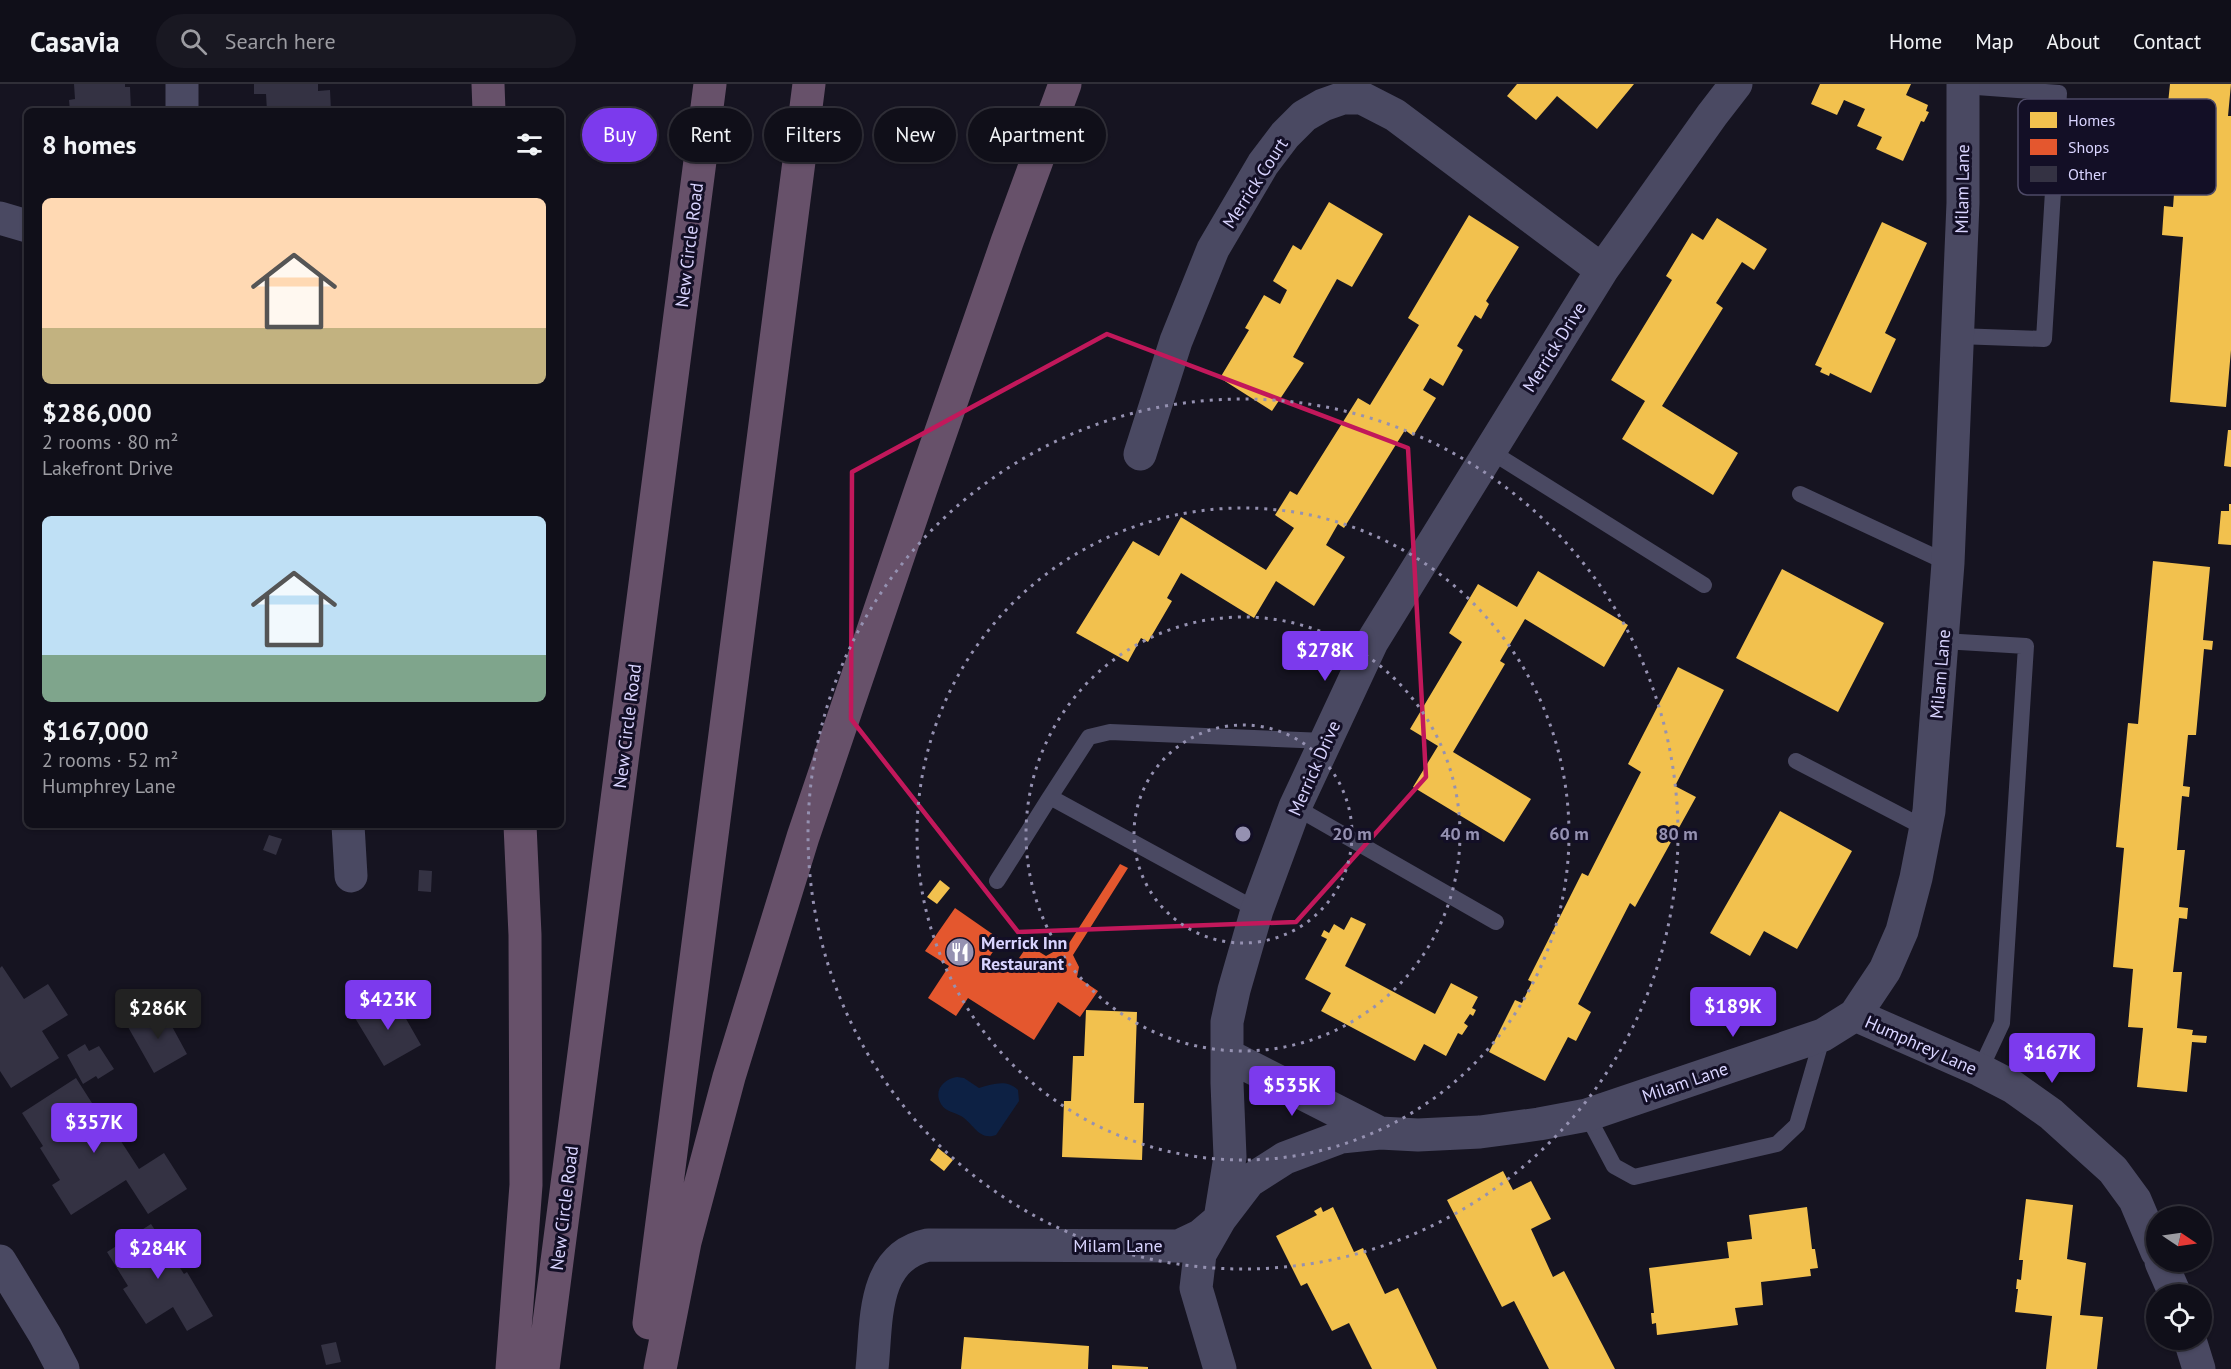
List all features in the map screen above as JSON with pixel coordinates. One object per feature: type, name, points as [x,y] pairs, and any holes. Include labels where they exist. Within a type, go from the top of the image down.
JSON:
[{"type":"highway","points":[[488,84],[489,108]]},
{"type":"highway","name":"New Circle Road","points":[[543,1369],[710,84]]},
{"type":"highway","points":[[643,1369],[809,84]]},
{"type":"highway","points":[[660,1369],[685,1242],[729,1077],[803,837],[944,421],[1065,84]]},
{"type":"highway","points":[[512,1369],[526,1185],[525,935],[520,828]]},
{"type":"street","points":[[182,84],[182,108]]},
{"type":"street","name":"Merrick Drive","points":[[1220,1369],[1196,1288],[1200,1254],[1220,1219],[1230,1157],[1227,1055],[1229,1011],[1257,910],[1295,807],[1372,642],[1602,270],[1736,84]]},
{"type":"street","name":"Milam Lane","points":[[872,1369],[881,1287],[890,1270],[913,1248],[928,1245],[1179,1245],[1200,1236],[1220,1219],[1249,1180],[1285,1158],[1341,1137],[1380,1133],[1418,1135],[1480,1132],[1587,1115],[1823,1035],[1855,1015],[1885,970],[1902,931],[1916,878],[1929,811],[1948,563],[1963,203],[1963,85]]},
{"type":"street","name":"Merrick Court","points":[[1140,454],[1176,341],[1213,249],[1263,164],[1285,135],[1304,116],[1343,91],[1395,115],[1602,270]]},
{"type":"street","points":[[0,218],[24,225]]},
{"type":"street","points":[[348,828],[351,876]]},
{"type":"street","name":"Humphrey Lane","points":[[1855,1015],[1980,1070],[2013,1087],[2051,1114],[2113,1170],[2135,1200],[2146,1226]]},
{"type":"street","points":[[1227,1055],[1380,1133]]},
{"type":"street","points":[[0,1260],[63,1369]]},
{"type":"street","points":[[2193,1350],[2199,1369]]},
{"type":"lane","points":[[1963,85],[2059,93],[2059,99]]},
{"type":"lane","points":[[1957,336],[2044,339],[2053,195]]},
{"type":"lane","points":[[1490,451],[1704,585]]},
{"type":"lane","points":[[1800,494],[1948,563]]},
{"type":"lane","points":[[1943,641],[2026,646],[2002,1023],[1980,1070]]},
{"type":"lane","points":[[997,881],[1089,737],[1110,732],[1325,741]]},
{"type":"lane","points":[[1796,761],[1925,828]]},
{"type":"lane","points":[[1050,797],[1257,910]]},
{"type":"lane","points":[[1295,807],[1496,922]]},
{"type":"lane","points":[[1587,1115],[1614,1166],[1634,1177],[1777,1144],[1797,1125],[1823,1035]]},
{"type":"highlighted area","points":[[1107,334],[1408,448],[1426,777],[1296,922],[1018,932],[851,719],[852,472]]},
{"type":"water","points":[[957,1077],[964,1078],[979,1088],[1005,1083],[1018,1090],[1019,1101],[996,1135],[981,1134],[966,1119],[943,1107],[939,1099],[939,1090],[948,1080]]},
{"type":"building: Homes","points":[[1517,84],[1634,84],[1597,129],[1557,96],[1536,120],[1507,96]]},
{"type":"building: Homes","points":[[1820,84],[1911,84],[1906,95],[1928,105],[1926,111],[1929,112],[1924,122],[1921,121],[1903,161],[1876,149],[1882,137],[1857,126],[1865,109],[1844,100],[1837,115],[1811,104]]},
{"type":"building: Homes","points":[[2170,84],[2231,84],[2228,116],[2231,116],[2231,350],[2226,407],[2170,402],[2183,237],[2162,235],[2164,206],[2173,207],[2174,195],[2216,195],[2216,99],[2168,99]]},
{"type":"building: Homes","points":[[1329,202],[1383,234],[1352,287],[1337,279],[1293,357],[1304,363],[1272,411],[1220,378],[1249,330],[1245,328],[1264,295],[1280,304],[1287,290],[1273,281],[1293,245],[1301,250]]},
{"type":"building: Homes","points":[[1469,215],[1519,247],[1486,301],[1489,304],[1481,319],[1475,315],[1457,346],[1463,350],[1443,386],[1430,378],[1423,390],[1436,398],[1413,436],[1405,430],[1344,528],[1338,524],[1326,545],[1345,557],[1314,606],[1276,581],[1254,618],[1181,573],[1167,598],[1172,601],[1148,642],[1141,638],[1128,662],[1076,633],[1133,541],[1159,556],[1181,517],[1266,570],[1294,528],[1275,515],[1290,491],[1297,495],[1358,398],[1370,405],[1419,325],[1408,318]]},
{"type":"building: Homes","points":[[1717,218],[1767,249],[1754,270],[1742,262],[1716,303],[1723,308],[1662,406],[1738,453],[1713,495],[1622,439],[1645,401],[1611,380],[1672,280],[1666,276],[1692,233],[1703,240]]},
{"type":"building: Homes","points":[[1882,222],[1927,243],[1885,333],[1896,339],[1871,393],[1830,373],[1829,376],[1820,372],[1822,368],[1815,365]]},
{"type":"building: Homes","points":[[2228,430],[2231,430],[2231,467],[2224,466]]},
{"type":"building: Homes","points":[[2229,504],[2231,504],[2231,545],[2218,544],[2221,511],[2229,511]]},
{"type":"building: Homes","points":[[2153,561],[2210,567],[2203,640],[2213,641],[2212,650],[2204,649],[2196,735],[2188,735],[2183,786],[2190,787],[2189,797],[2182,796],[2177,850],[2185,850],[2179,907],[2188,908],[2187,919],[2179,918],[2173,972],[2182,972],[2177,1028],[2193,1030],[2192,1035],[2207,1036],[2206,1043],[2192,1042],[2187,1092],[2137,1087],[2143,1028],[2128,1027],[2133,969],[2113,967],[2124,848],[2116,847],[2128,723],[2138,724]]},
{"type":"building: Homes","points":[[1782,569],[1884,623],[1838,712],[1736,658]]},
{"type":"building: Homes","points":[[1538,571],[1628,625],[1604,667],[1525,619],[1500,661],[1505,664],[1453,752],[1531,799],[1504,842],[1413,787],[1438,746],[1410,729],[1462,642],[1449,633],[1478,584],[1517,607]]},
{"type":"building: Homes","points":[[1678,667],[1724,690],[1675,786],[1696,797],[1635,907],[1630,903],[1578,1004],[1591,1012],[1576,1041],[1568,1037],[1545,1081],[1489,1052],[1515,1000],[1522,1003],[1532,982],[1528,980],[1582,873],[1588,876],[1641,772],[1628,764]]},
{"type":"building: Homes","points":[[1780,811],[1852,851],[1797,949],[1764,931],[1750,956],[1710,933]]},
{"type":"building: Homes","points":[[940,880],[950,888],[937,904],[927,897]]},
{"type":"building: Homes","points":[[1351,917],[1366,924],[1345,966],[1435,1014],[1451,983],[1478,997],[1472,1008],[1476,1010],[1473,1016],[1470,1014],[1464,1023],[1468,1026],[1462,1035],[1458,1033],[1446,1056],[1424,1044],[1415,1061],[1321,1011],[1331,993],[1305,979],[1327,939],[1321,936],[1324,930],[1329,933],[1334,924],[1344,930]]},
{"type":"building: Homes","points":[[1086,1010],[1137,1012],[1134,1103],[1144,1103],[1142,1160],[1062,1157],[1064,1101],[1071,1101],[1073,1056],[1084,1056]]},
{"type":"building: Homes","points":[[938,1148],[953,1160],[944,1171],[930,1160]]},
{"type":"building: Homes","points":[[1503,1171],[1513,1190],[1531,1181],[1551,1219],[1531,1229],[1553,1277],[1564,1271],[1615,1369],[1549,1369],[1514,1301],[1502,1307],[1447,1200]]},
{"type":"building: Homes","points":[[2026,1199],[2073,1205],[2067,1259],[2086,1263],[2080,1315],[2103,1317],[2097,1369],[2046,1369],[2052,1316],[2015,1312],[2017,1279],[2021,1280],[2023,1260],[2019,1260]]},
{"type":"building: Homes","points":[[1321,1207],[1323,1212],[1333,1207],[1354,1252],[1363,1248],[1385,1294],[1398,1288],[1437,1369],[1372,1369],[1349,1323],[1332,1331],[1307,1283],[1301,1286],[1276,1236],[1317,1215],[1314,1211]]},
{"type":"building: Homes","points":[[1807,1207],[1812,1249],[1815,1249],[1818,1268],[1810,1269],[1811,1276],[1761,1282],[1763,1305],[1735,1308],[1738,1325],[1657,1335],[1656,1323],[1652,1324],[1651,1313],[1654,1313],[1649,1268],[1729,1258],[1727,1242],[1752,1239],[1749,1215]]},
{"type":"building: Homes","points":[[964,1337],[1089,1346],[1088,1369],[961,1369]]},
{"type":"building: Homes","points":[[1112,1365],[1148,1367],[1148,1369],[1112,1369]]},
{"type":"building: Shops","name":"Merrick Inn Restaurant","points":[[1120,864],[1128,868],[1073,955],[1079,967],[1077,977],[1098,991],[1080,1017],[1058,1002],[1034,1040],[968,998],[956,1016],[928,998],[949,966],[925,951],[955,908],[1001,940],[988,959],[1002,969],[1011,957],[1017,961],[1028,945],[1046,956],[1055,951],[1064,951]]},
{"type":"building: Other","points":[[74,84],[125,84],[125,87],[130,87],[131,108],[70,108],[69,100],[75,99]]},
{"type":"building: Other","points":[[254,84],[318,84],[318,91],[330,90],[331,108],[267,108],[266,94],[254,94]]},
{"type":"building: Other","points":[[269,835],[282,839],[276,855],[263,850]]},
{"type":"building: Other","points":[[419,870],[432,871],[431,892],[418,891]]},
{"type":"building: Other","points":[[2,966],[24,999],[48,984],[68,1015],[42,1031],[59,1058],[11,1088],[0,1071],[0,968]]},
{"type":"building: Other","points":[[393,996],[421,1045],[384,1066],[355,1018]]},
{"type":"building: Other","points":[[162,1008],[187,1054],[154,1073],[128,1027]]},
{"type":"building: Other","points":[[85,1044],[89,1051],[99,1046],[114,1069],[98,1079],[96,1076],[83,1084],[67,1055]]},
{"type":"building: Other","points":[[76,1078],[99,1114],[102,1112],[139,1169],[164,1153],[187,1189],[148,1214],[126,1180],[71,1215],[52,1185],[60,1180],[40,1148],[43,1146],[22,1113]]},
{"type":"building: Other","points":[[151,1224],[184,1274],[187,1272],[213,1316],[187,1331],[173,1307],[146,1324],[123,1289],[128,1286],[107,1252]]},
{"type":"building: Other","points":[[336,1342],[341,1362],[326,1365],[321,1345]]},
{"type":"place","name":"Merrick Inn Restaurant","points":[[960,952]]}]
